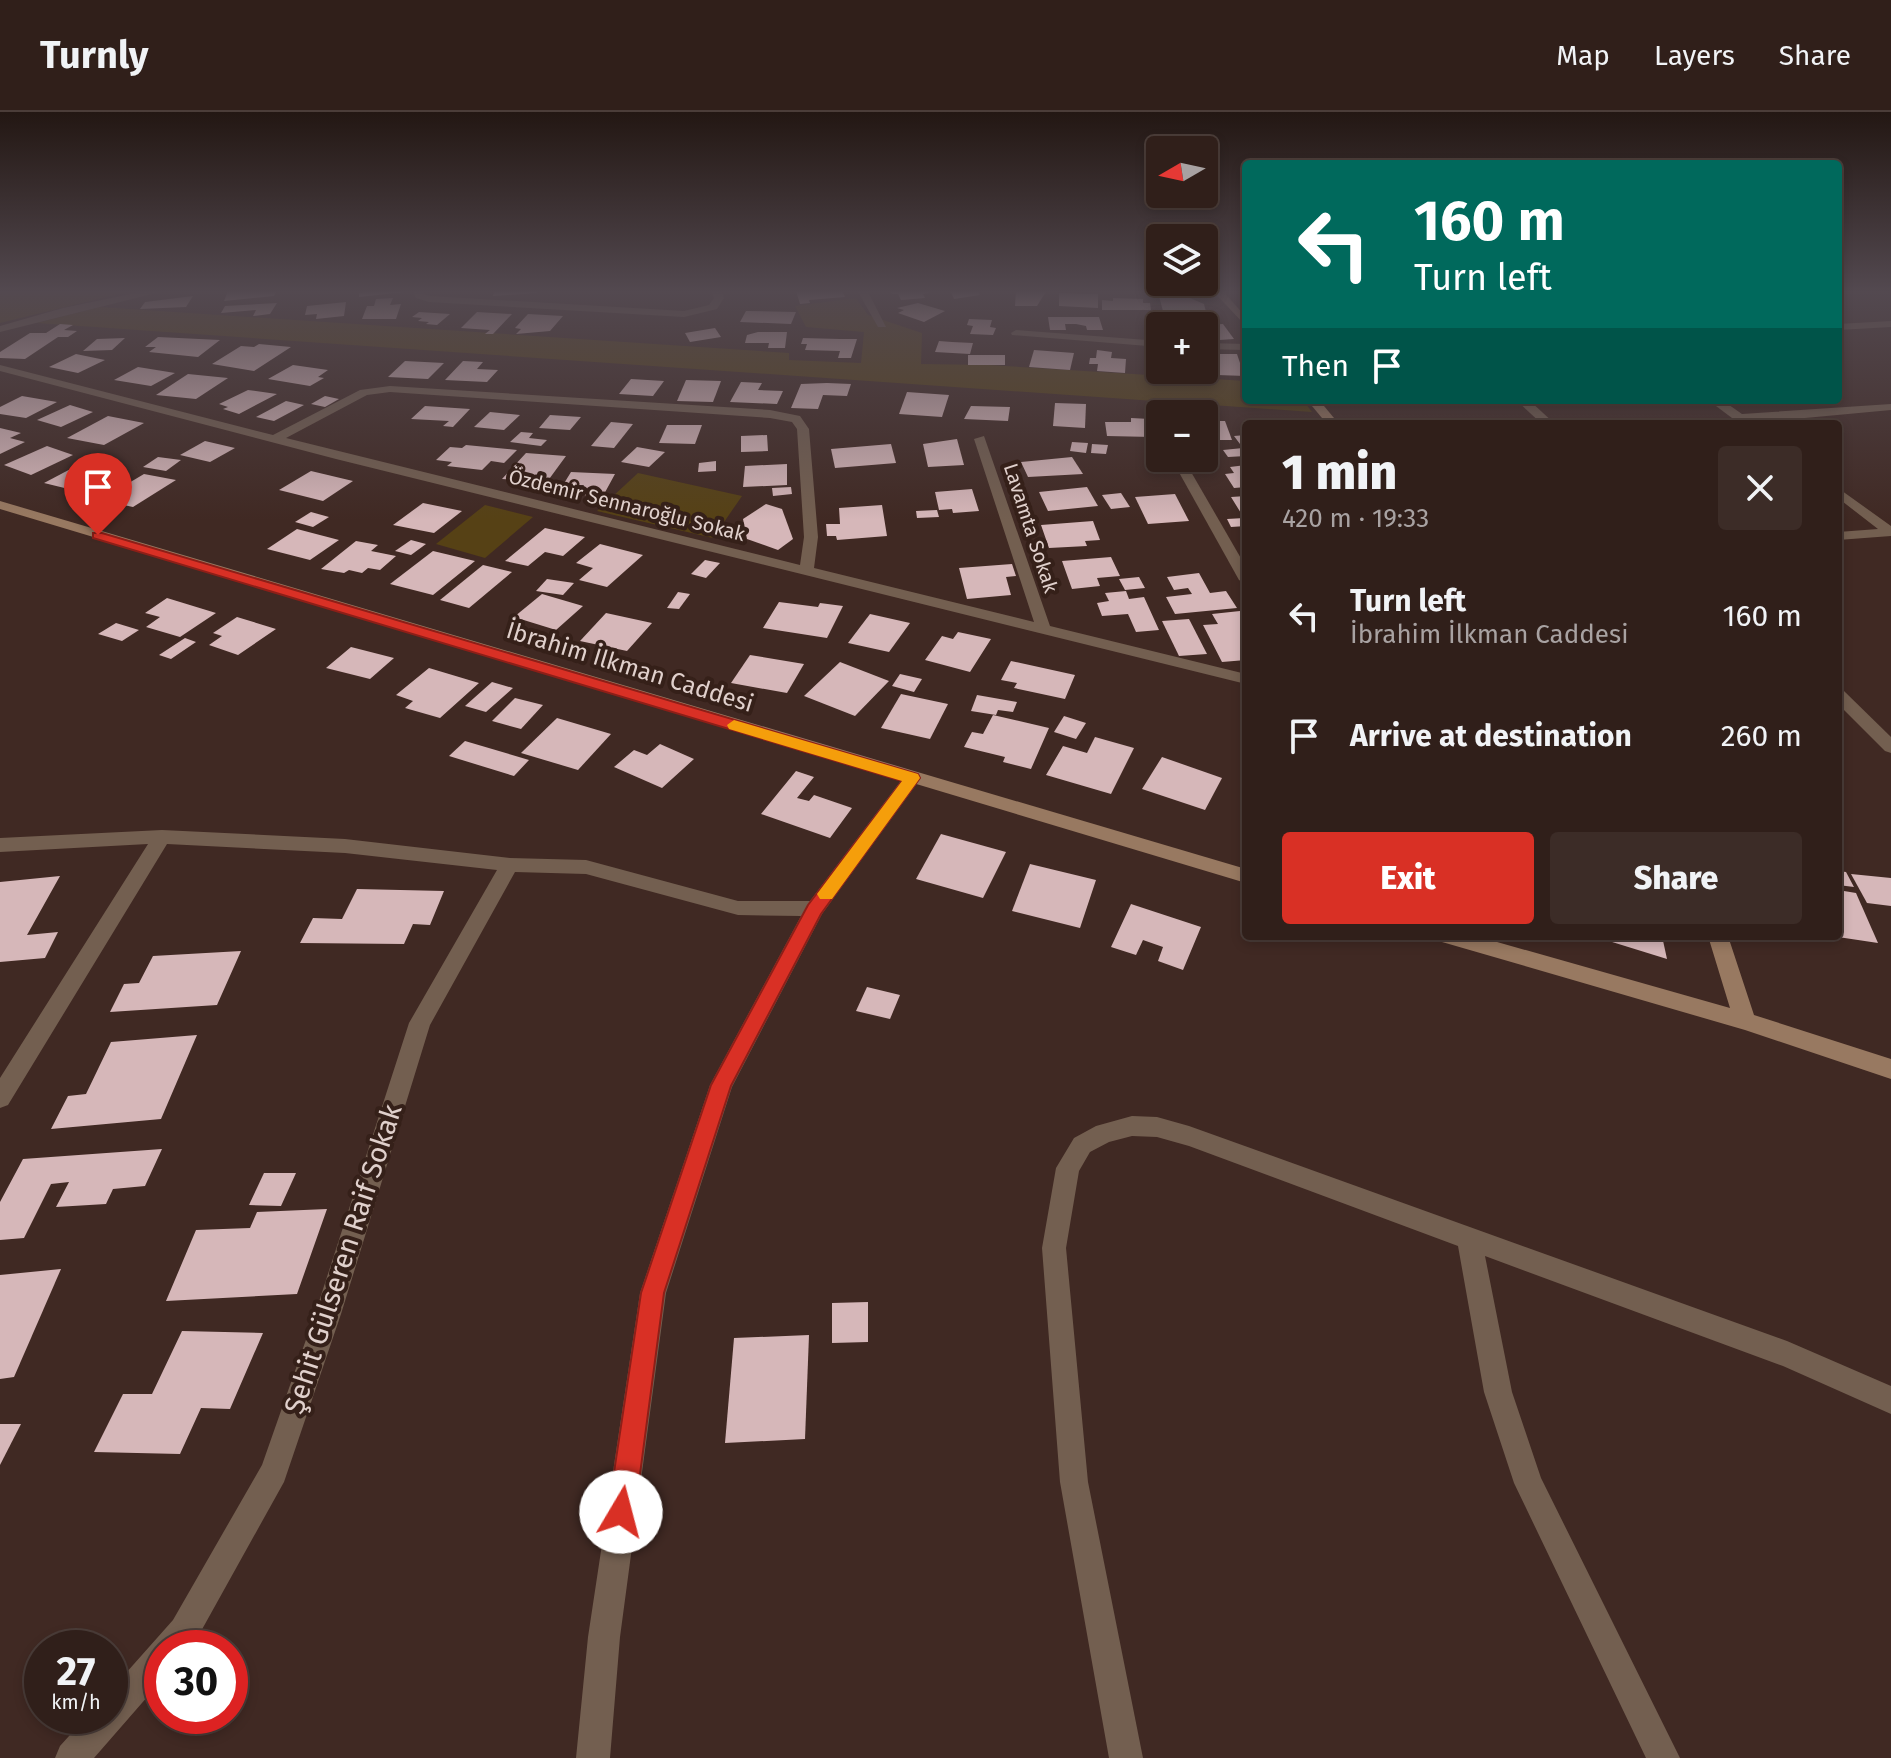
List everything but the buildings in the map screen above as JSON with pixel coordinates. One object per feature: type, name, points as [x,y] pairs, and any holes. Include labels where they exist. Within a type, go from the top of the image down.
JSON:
[{"type":"street","name":"Özdemir Sennaroğlu Sokak","points":[[0,368],[1242,678]]},
{"type":"street","points":[[277,438],[364,392],[390,389],[770,414],[796,419],[803,429],[808,491],[811,537],[807,569]]},
{"type":"street","points":[[1316,404],[1330,420]]},
{"type":"street","points":[[1526,404],[1544,420]]},
{"type":"street","points":[[1720,404],[1742,420]]},
{"type":"street","points":[[1754,420],[1891,407]]},
{"type":"street","name":"Lavamta Sokak","points":[[980,439],[1044,630]]},
{"type":"street","points":[[1185,472],[1242,573]]},
{"type":"street","points":[[1842,495],[1891,532]]},
{"type":"street","name":"İbrahim İlkman Caddesi","points":[[0,505],[1242,875]]},
{"type":"street","points":[[1842,536],[1891,532]]},
{"type":"street","points":[[1842,699],[1891,747]]},
{"type":"street","points":[[593,1758],[604,1637],[653,1293],[721,1085],[815,909],[912,778]]},
{"type":"street","points":[[0,845],[162,837],[345,846],[510,865],[586,867],[738,908],[815,909]]},
{"type":"street","points":[[0,1098],[162,837]]},
{"type":"street","name":"Şehit Gülseren Raif Sokak","points":[[185,1630],[274,1472],[328,1314],[420,1023],[510,865]]},
{"type":"street","points":[[1463,940],[1745,1021],[1891,1069]]},
{"type":"street","points":[[1719,940],[1745,1021]]},
{"type":"street","points":[[1126,1758],[1074,1482],[1054,1248],[1068,1168],[1082,1145],[1104,1133],[1132,1126],[1157,1127],[1787,1354],[1891,1400]]},
{"type":"street","points":[[1469,1239],[1498,1392],[1528,1483],[1663,1758]]},
{"type":"street","points":[[128,1695],[144,1677]]},
{"type":"street","points":[[72,1758],[94,1734]]},
{"type":"shaded area","points":[[665,367],[1018,367],[1146,375],[1146,384],[1218,384],[1218,379],[1242,381],[1242,404],[1306,404],[1312,412],[1218,405],[1218,400],[1146,400]]},
{"type":"shaded area","points":[[638,473],[742,496],[713,538],[597,511]]},
{"type":"shaded area","points":[[485,505],[533,517],[485,558],[436,544]]},
{"type":"slow traffic","points":[[734,725],[912,778],[826,894]]},
{"type":"route","points":[[98,535],[912,778],[815,909],[721,1085],[653,1293],[621,1512]]}]
